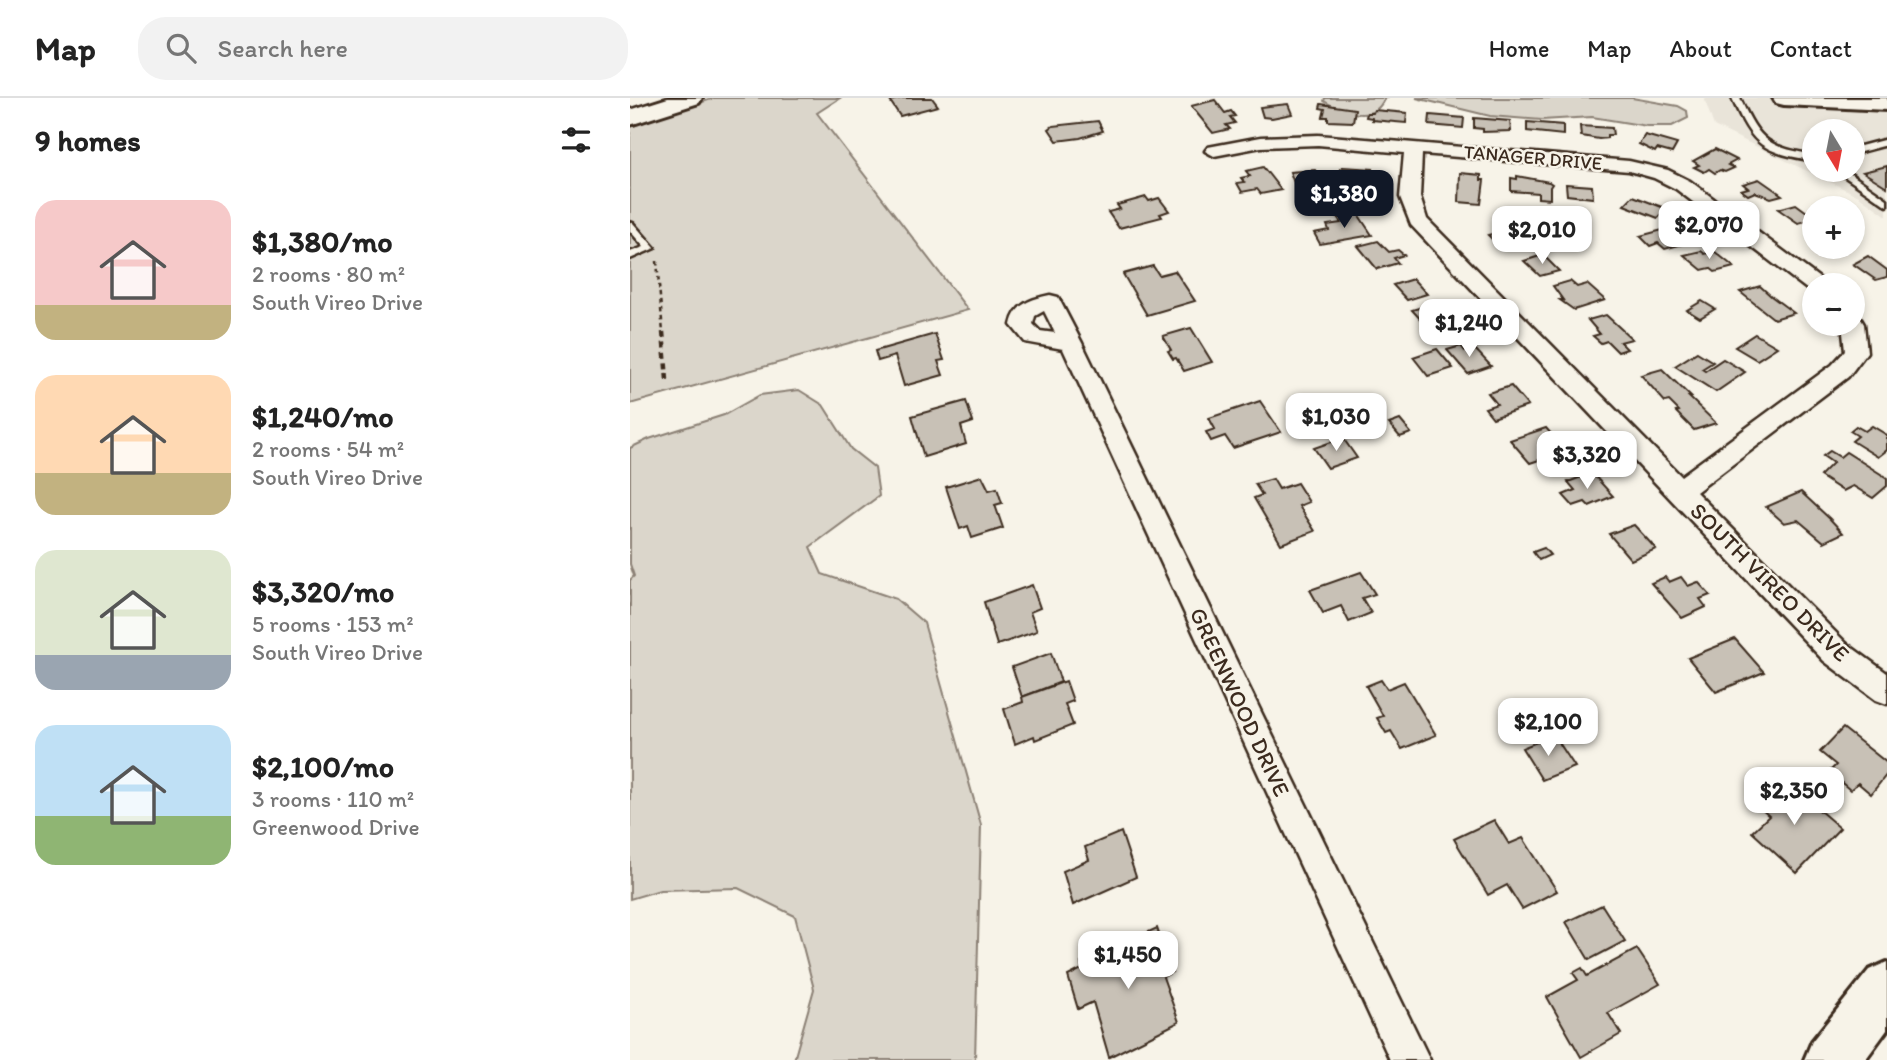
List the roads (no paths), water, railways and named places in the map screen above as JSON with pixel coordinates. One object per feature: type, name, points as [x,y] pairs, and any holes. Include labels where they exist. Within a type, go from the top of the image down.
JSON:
[{"type":"street","points":[[630,118],[691,98]]},
{"type":"street","points":[[1784,98],[1877,103]]},
{"type":"street","points":[[1843,98],[1877,103]]},
{"type":"street","name":"TANAGER DRIVE","points":[[1214,151],[1287,139],[1629,166],[1661,174],[1683,185],[1802,275]]},
{"type":"street","name":"SOUTH VIREO DRIVE","points":[[1413,147],[1409,197],[1418,221],[1835,652],[1887,690]]},
{"type":"street","points":[[1680,490],[1840,370],[1856,352],[1854,336]]},
{"type":"street","name":"GREENWOOD DRIVE","points":[[1070,343],[1410,1060]]},
{"type":"street","points":[[1831,1060],[1887,988]]},
{"type":"lane","points":[[1736,98],[1749,130],[1756,138],[1778,150],[1802,155]]},
{"type":"lane","points":[[1866,148],[1887,142]]},
{"type":"lane","points":[[1856,182],[1887,203]]},
{"type":"lane","points":[[630,225],[650,247],[630,256]]}]
